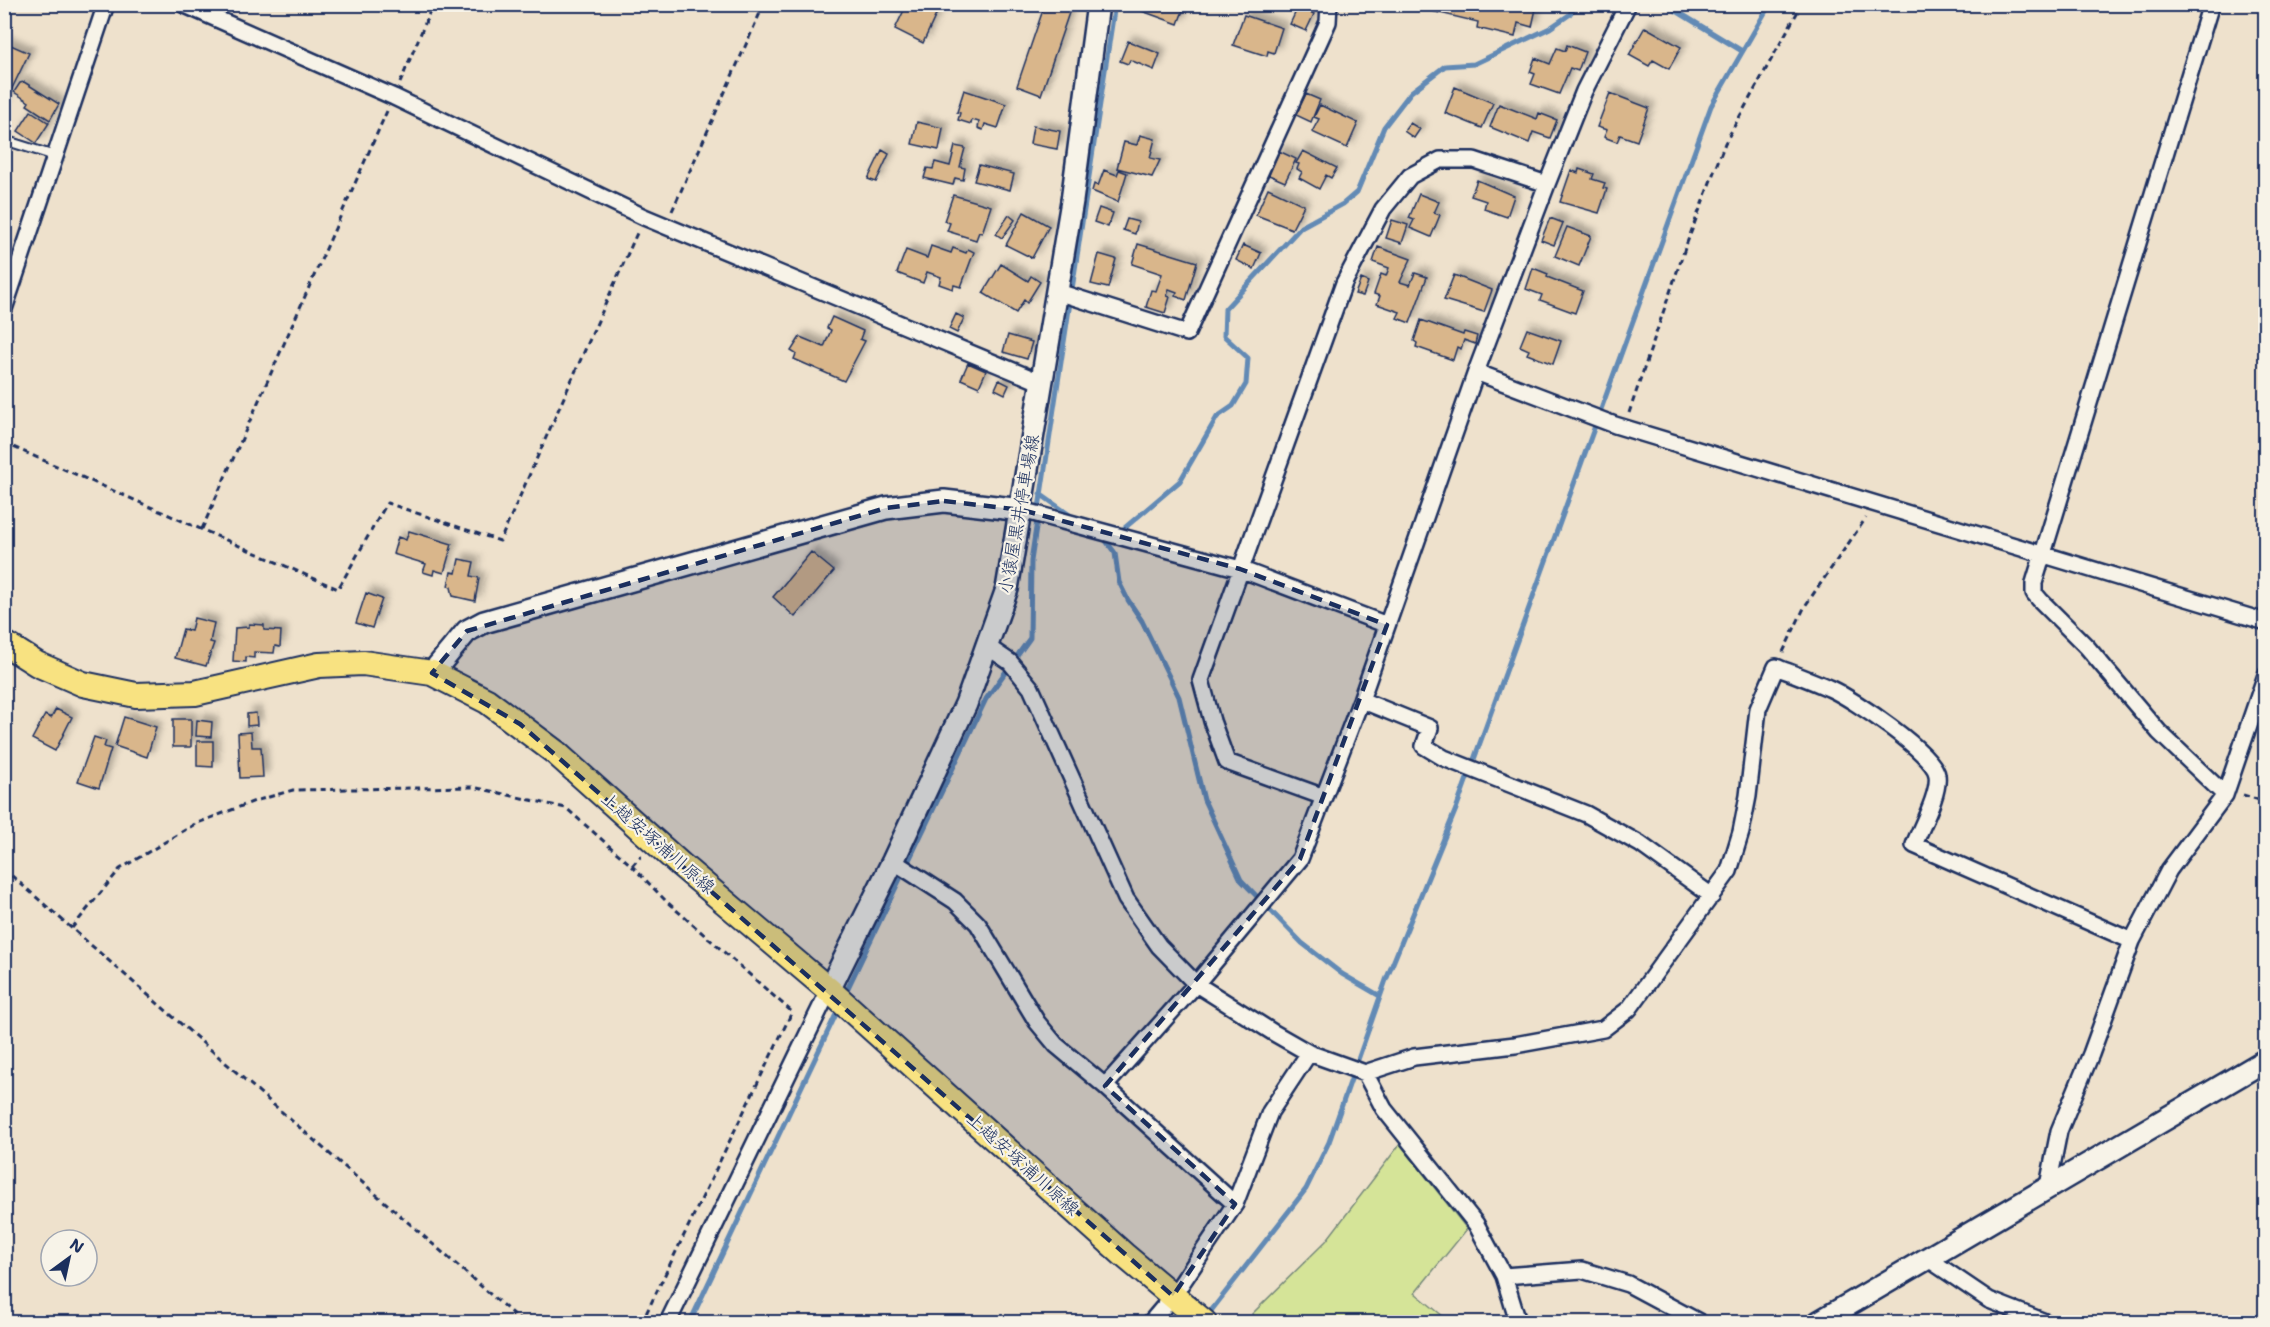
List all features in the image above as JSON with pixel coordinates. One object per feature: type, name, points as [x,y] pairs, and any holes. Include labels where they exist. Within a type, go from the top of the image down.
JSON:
[{"type":"main road","name":"小猿屋黒井停車場線","points":[[829,990],[893,861],[966,704],[1007,589],[1022,510],[1040,382],[1058,292],[1098,4]]},
{"type":"main road","points":[[432,673],[467,631],[484,622],[886,508],[944,501],[1022,510]]},
{"type":"main road","name":"上越安塚浦川原線","points":[[4,643],[37,664],[83,684],[136,696],[195,693],[319,665],[363,663],[432,673],[487,701],[520,724],[829,990],[1124,1255],[1204,1323]]},
{"type":"main road","points":[[1820,1323],[2048,1186],[2265,1060]]},
{"type":"street","points":[[4,309],[106,4]]},
{"type":"street","points":[[183,4],[394,97],[644,217],[1040,382]]},
{"type":"street","points":[[1058,292],[1187,333],[1328,22],[1329,4]]},
{"type":"street","points":[[1105,1086],[1196,984],[1300,859],[1361,700],[1476,372],[1547,184],[1584,91],[1628,4]]},
{"type":"street","points":[[2211,4],[2042,555],[2034,583],[2034,593],[2087,647],[2159,732],[2226,792]]},
{"type":"street","points":[[1324,797],[1227,762],[1212,721],[1201,680],[1344,282],[1383,209],[1410,176],[1440,160],[1474,160],[1547,184]]},
{"type":"street","points":[[1476,372],[1569,409],[1620,426],[2265,622]]},
{"type":"street","points":[[1022,510],[1240,569],[1387,625]]},
{"type":"street","points":[[988,647],[1010,662],[1031,688],[1126,899],[1159,946],[1196,984],[1309,1053],[1365,1072],[1414,1057],[1515,1045],[1603,1029],[1629,1009],[1729,871],[1741,832],[1758,709],[1776,667],[1834,690],[1912,743],[1930,761],[1937,774],[1935,791],[1914,845],[2132,941]]},
{"type":"street","points":[[2048,1186],[2059,1131],[2091,1054],[2132,941],[2169,870],[2226,792],[2265,675]]},
{"type":"street","points":[[1361,700],[1430,728],[1424,746],[1444,758],[1586,814],[1640,844],[1712,896]]},
{"type":"street","points":[[893,861],[955,901],[978,924],[1037,1022],[1056,1045],[1236,1204]]},
{"type":"street","points":[[668,1323],[829,990]]},
{"type":"street","points":[[1151,1323],[1173,1296],[1236,1204],[1270,1112],[1309,1053]]},
{"type":"street","points":[[1365,1072],[1384,1109],[1476,1224],[1504,1276],[1518,1323]]},
{"type":"street","points":[[1927,1258],[1989,1299],[2045,1323]]},
{"type":"street","points":[[1504,1276],[1582,1270],[1628,1284],[1699,1323]]},
{"type":"lane","points":[[4,141],[55,156]]},
{"type":"path","points":[[202,529],[434,4]]},
{"type":"path","points":[[665,226],[764,4]]},
{"type":"path","points":[[1620,426],[1725,144],[1802,4]]},
{"type":"path","points":[[4,443],[338,589],[387,503],[500,541],[644,217]]},
{"type":"path","points":[[1776,667],[1805,606],[1875,504]]},
{"type":"path","points":[[72,928],[120,869],[195,824],[293,790],[473,787],[566,808],[632,866],[666,902],[792,1012],[642,1323]]},
{"type":"path","points":[[2226,792],[2265,802]]},
{"type":"path","points":[[4,869],[522,1323]]},
{"type":"highlighted area","points":[[944,501],[1022,510],[1240,569],[1387,625],[1300,859],[1105,1086],[1235,1204],[1173,1296],[520,724],[432,673],[467,631],[886,508]]},
{"type":"green space","points":[[1400,1144],[1467,1229],[1415,1293],[1450,1322],[1262,1322],[1252,1314],[1326,1241]]},
{"type":"building","points":[[907,4],[941,4],[923,43],[895,29]]},
{"type":"building","points":[[1045,4],[1072,4],[1041,95],[1017,86]]},
{"type":"building","points":[[1139,4],[1174,4],[1184,8],[1178,24],[1142,11],[1144,6]]},
{"type":"building","points":[[1402,4],[1537,4],[1532,27],[1518,23],[1515,37],[1477,28],[1478,22]]},
{"type":"building","points":[[1298,7],[1314,14],[1306,31],[1290,24]]},
{"type":"building","points":[[1244,15],[1282,28],[1274,53],[1268,51],[1267,56],[1233,45]]},
{"type":"building","points":[[1645,27],[1681,47],[1669,69],[1653,60],[1649,66],[1629,55]]},
{"type":"building","points":[[1128,41],[1160,54],[1154,70],[1130,60],[1128,64],[1120,61]]},
{"type":"building","points":[[4,42],[29,53],[4,105]]},
{"type":"building","points":[[1567,45],[1585,52],[1578,71],[1570,68],[1559,94],[1531,84],[1535,74],[1530,72],[1535,58],[1550,64],[1557,48],[1565,51]]},
{"type":"building","points":[[24,82],[59,104],[50,120],[27,105],[29,102],[14,92],[20,83]]},
{"type":"building","points":[[1455,87],[1493,103],[1482,128],[1445,113]]},
{"type":"building","points":[[964,90],[1006,104],[998,128],[985,124],[983,130],[978,128],[979,122],[972,120],[971,124],[958,120],[960,113],[957,112]]},
{"type":"building","points":[[1610,93],[1649,108],[1637,141],[1620,135],[1617,142],[1604,137],[1607,130],[1597,127]]},
{"type":"building","points":[[1306,94],[1320,100],[1311,122],[1296,115]]},
{"type":"building","points":[[1499,104],[1537,119],[1539,113],[1557,120],[1550,138],[1533,132],[1529,143],[1490,127]]},
{"type":"building","points":[[1320,105],[1358,123],[1347,148],[1312,132],[1319,119],[1314,117]]},
{"type":"building","points":[[31,111],[49,123],[36,143],[18,131]]},
{"type":"building","points":[[917,122],[943,128],[939,150],[912,144]]},
{"type":"building","points":[[1410,123],[1420,129],[1414,138],[1404,131]]},
{"type":"building","points":[[1033,126],[1060,131],[1057,149],[1030,144]]},
{"type":"building","points":[[1140,135],[1155,139],[1150,158],[1160,160],[1152,177],[1117,168],[1124,142],[1137,145]]},
{"type":"building","points":[[955,146],[965,148],[960,167],[965,168],[963,180],[955,178],[953,185],[924,178],[927,168],[933,169],[935,162],[950,166]]},
{"type":"building","points":[[882,150],[889,154],[876,182],[868,179]]},
{"type":"building","points":[[1279,151],[1296,159],[1285,182],[1269,175]]},
{"type":"building","points":[[1303,151],[1337,168],[1331,178],[1326,175],[1319,189],[1299,178],[1302,172],[1297,169],[1299,164],[1296,163]]},
{"type":"building","points":[[979,165],[1014,174],[1010,190],[974,181]]},
{"type":"building","points":[[1579,169],[1594,174],[1592,179],[1605,183],[1603,188],[1607,189],[1599,213],[1560,202],[1571,170],[1578,173]]},
{"type":"building","points":[[1104,170],[1117,175],[1119,170],[1127,173],[1118,202],[1092,191],[1094,184],[1098,186]]},
{"type":"building","points":[[1477,180],[1514,196],[1507,217],[1484,209],[1486,201],[1471,196]]},
{"type":"building","points":[[1268,188],[1304,205],[1292,229],[1256,215]]},
{"type":"building","points":[[1419,194],[1439,202],[1434,213],[1440,215],[1431,237],[1410,228],[1414,220],[1409,218]]},
{"type":"building","points":[[953,195],[991,206],[982,233],[979,232],[976,240],[947,231],[950,223],[944,221]]},
{"type":"building","points":[[1099,208],[1113,213],[1108,227],[1094,222]]},
{"type":"building","points":[[1024,212],[1049,226],[1032,258],[1006,245]]},
{"type":"building","points":[[1009,215],[1015,220],[1002,238],[996,234]]},
{"type":"building","points":[[1550,218],[1563,223],[1554,245],[1541,240]]},
{"type":"building","points":[[1127,219],[1138,222],[1135,234],[1123,230]]},
{"type":"building","points":[[1392,220],[1408,225],[1402,243],[1386,238]]},
{"type":"building","points":[[1567,227],[1591,236],[1579,266],[1555,256]]},
{"type":"building","points":[[1138,244],[1197,262],[1186,300],[1175,296],[1177,292],[1169,289],[1167,296],[1170,297],[1165,313],[1146,307],[1151,290],[1156,291],[1162,274],[1132,264]]},
{"type":"building","points":[[1243,245],[1261,253],[1254,269],[1236,260]]},
{"type":"building","points":[[931,246],[951,253],[953,248],[966,253],[968,249],[974,252],[961,287],[954,285],[953,289],[939,284],[941,277],[927,272],[923,283],[897,273],[906,250],[927,258]]},
{"type":"building","points":[[1378,247],[1411,259],[1400,282],[1410,285],[1415,273],[1427,277],[1410,323],[1397,318],[1400,312],[1377,304],[1380,296],[1374,294],[1381,274],[1386,276],[1389,268],[1373,262]]},
{"type":"building","points":[[1099,254],[1116,259],[1108,288],[1091,284]]},
{"type":"building","points":[[1001,264],[1028,281],[1031,276],[1040,282],[1027,303],[1024,300],[1016,313],[983,293]]},
{"type":"building","points":[[1533,268],[1548,274],[1547,277],[1583,291],[1575,313],[1540,300],[1542,295],[1526,289]]},
{"type":"building","points":[[1454,275],[1492,290],[1484,312],[1444,300]]},
{"type":"building","points":[[1361,279],[1368,282],[1363,296],[1355,294]]},
{"type":"building","points":[[956,314],[964,318],[957,333],[949,329]]},
{"type":"building","points":[[832,317],[863,331],[860,339],[865,341],[844,381],[794,359],[796,354],[791,351],[800,337],[824,347],[831,330],[827,328]]},
{"type":"building","points":[[1421,320],[1463,335],[1464,332],[1477,336],[1475,344],[1464,340],[1461,349],[1457,347],[1453,360],[1416,347],[1417,343],[1414,341]]},
{"type":"building","points":[[1527,329],[1561,341],[1553,364],[1527,354],[1529,350],[1520,346]]},
{"type":"building","points":[[1008,335],[1032,342],[1027,359],[1003,352]]},
{"type":"building","points":[[968,363],[986,371],[979,387],[961,379]]},
{"type":"building","points":[[999,380],[1009,385],[1005,394],[995,389]]},
{"type":"building","points":[[409,531],[452,544],[444,573],[434,570],[433,575],[423,572],[426,564],[393,554],[398,537],[406,540]]},
{"type":"building","points":[[811,552],[834,571],[795,617],[773,597]]},
{"type":"building","points":[[459,559],[474,562],[471,576],[479,578],[475,601],[453,596],[451,587],[448,586],[451,572],[456,573]]},
{"type":"building","points":[[366,593],[382,599],[372,628],[356,623]]},
{"type":"building","points":[[194,618],[214,623],[210,642],[214,643],[206,666],[175,658],[183,629],[191,631]]},
{"type":"building","points":[[249,624],[264,625],[264,630],[281,631],[280,647],[275,646],[274,653],[254,652],[254,658],[246,657],[246,662],[233,661],[235,628],[249,627]]},
{"type":"building","points":[[56,709],[72,717],[55,751],[32,739],[45,715],[51,718]]},
{"type":"building","points":[[256,713],[257,725],[247,726],[247,714]]},
{"type":"building","points":[[124,717],[156,727],[147,757],[115,746]]},
{"type":"building","points":[[173,719],[191,719],[191,747],[173,747]]},
{"type":"building","points":[[197,720],[212,722],[211,737],[196,736]]},
{"type":"building","points":[[251,732],[252,747],[261,747],[263,777],[240,778],[238,733]]},
{"type":"building","points":[[94,737],[106,741],[104,747],[111,749],[99,788],[78,781]]},
{"type":"building","points":[[197,741],[213,741],[213,767],[197,766]]},
{"type":"waterway","points":[[845,994],[986,699],[1030,638],[1031,561],[1115,4]]},
{"type":"waterway","points":[[1108,542],[1180,481],[1217,417],[1233,406],[1246,384],[1248,358],[1224,336],[1225,309],[1301,227],[1343,204],[1357,192],[1384,127],[1411,92],[1445,66],[1474,64],[1550,28],[1569,15],[1577,4]]},
{"type":"waterway","points":[[1665,4],[1742,51]]},
{"type":"waterway","points":[[1207,1316],[1306,1189],[1329,1142],[1386,980],[1456,809],[1711,106],[1770,4]]},
{"type":"waterway","points":[[1040,494],[1074,518]]},
{"type":"waterway","points":[[1106,541],[1115,553],[1119,582],[1142,621],[1179,697],[1204,800],[1241,880],[1302,943],[1342,974],[1380,996]]},
{"type":"waterway","points":[[690,1322],[839,1008]]}]
